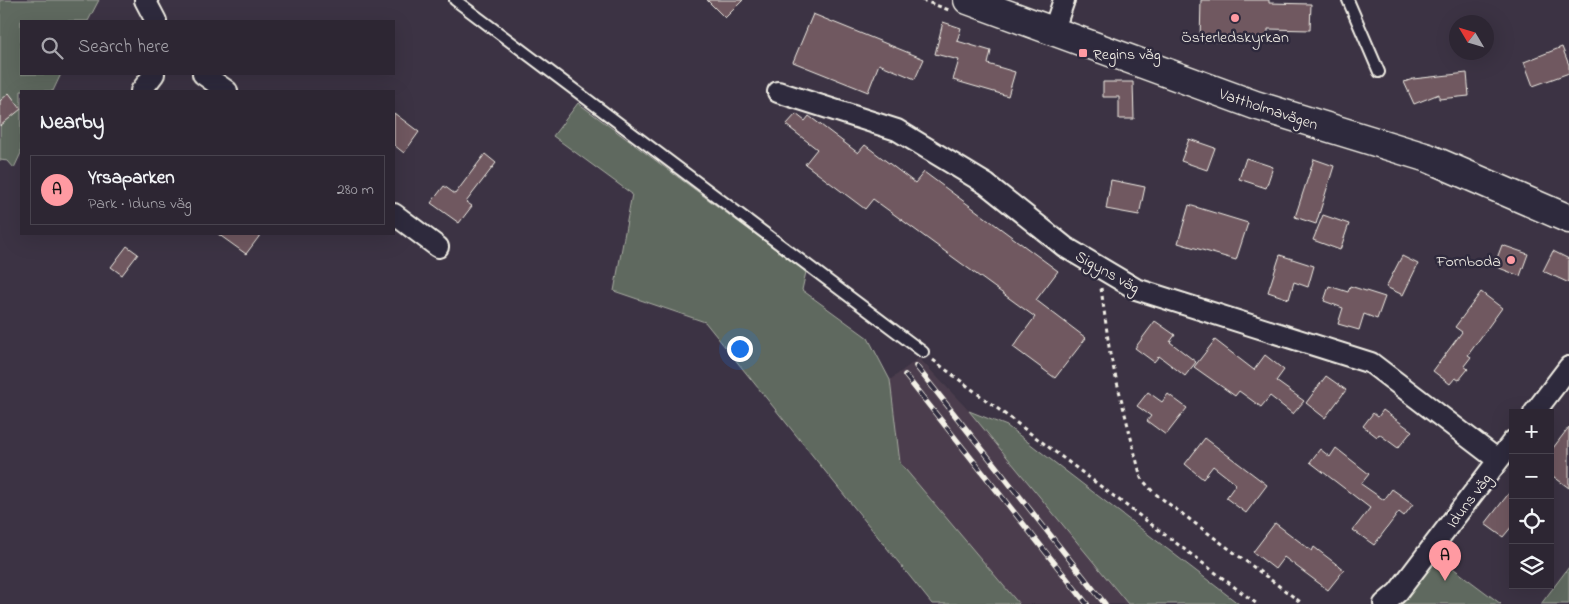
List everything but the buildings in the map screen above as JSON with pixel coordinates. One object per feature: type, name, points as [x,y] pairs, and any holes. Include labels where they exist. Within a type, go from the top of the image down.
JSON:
[{"type":"main road","name":"Vattholmavägen","points":[[968,0],[1256,105],[1428,158],[1569,219]]},
{"type":"street","points":[[145,0],[155,20]]},
{"type":"street","points":[[1053,32],[1064,0]]},
{"type":"street","points":[[142,90],[153,75]]},
{"type":"street","points":[[204,75],[226,90]]},
{"type":"street","name":"Sigyns väg","points":[[778,92],[897,130],[986,184],[1065,247],[1136,290],[1371,363],[1498,460]]},
{"type":"street","points":[[395,215],[438,248]]},
{"type":"street","points":[[1537,409],[1569,367]]},
{"type":"street","name":"Iduns väg","points":[[1384,604],[1398,592],[1509,446]]},
{"type":"lane","points":[[454,0],[923,352]]},
{"type":"lane","points":[[1348,0],[1379,72]]},
{"type":"path","points":[[1098,267],[1110,354],[1141,478],[1153,492],[1302,604]]},
{"type":"path","points":[[923,352],[1257,604]]},
{"type":"shaded area","points":[[919,358],[969,411],[1128,604],[1019,604],[900,463],[890,380]]},
{"type":"green space","points":[[0,0],[99,0],[89,20],[20,20],[20,75],[61,75],[53,90],[20,90],[20,155],[14,168],[8,161],[0,160]]},
{"type":"green space","points":[[578,103],[806,272],[802,290],[868,338],[890,380],[900,463],[1019,604],[932,604],[705,322],[614,291],[632,194],[553,136]]},
{"type":"green space","points":[[969,411],[1007,426],[1239,604],[1128,604]]},
{"type":"green space","points":[[1438,557],[1501,604],[1402,604]]},
{"type":"green space","points":[[1569,567],[1569,604],[1541,604]]},
{"type":"railway","points":[[916,366],[1105,604]]},
{"type":"railway","points":[[905,375],[1087,604]]},
{"type":"place","name":"Österledskyrkan","points":[[1235,18]]},
{"type":"place","name":"Regins väg","points":[[1083,53]]},
{"type":"place","name":"Fornboda","points":[[1511,260]]},
{"type":"place","name":"Yrsaparken","points":[[1445,581]]}]
